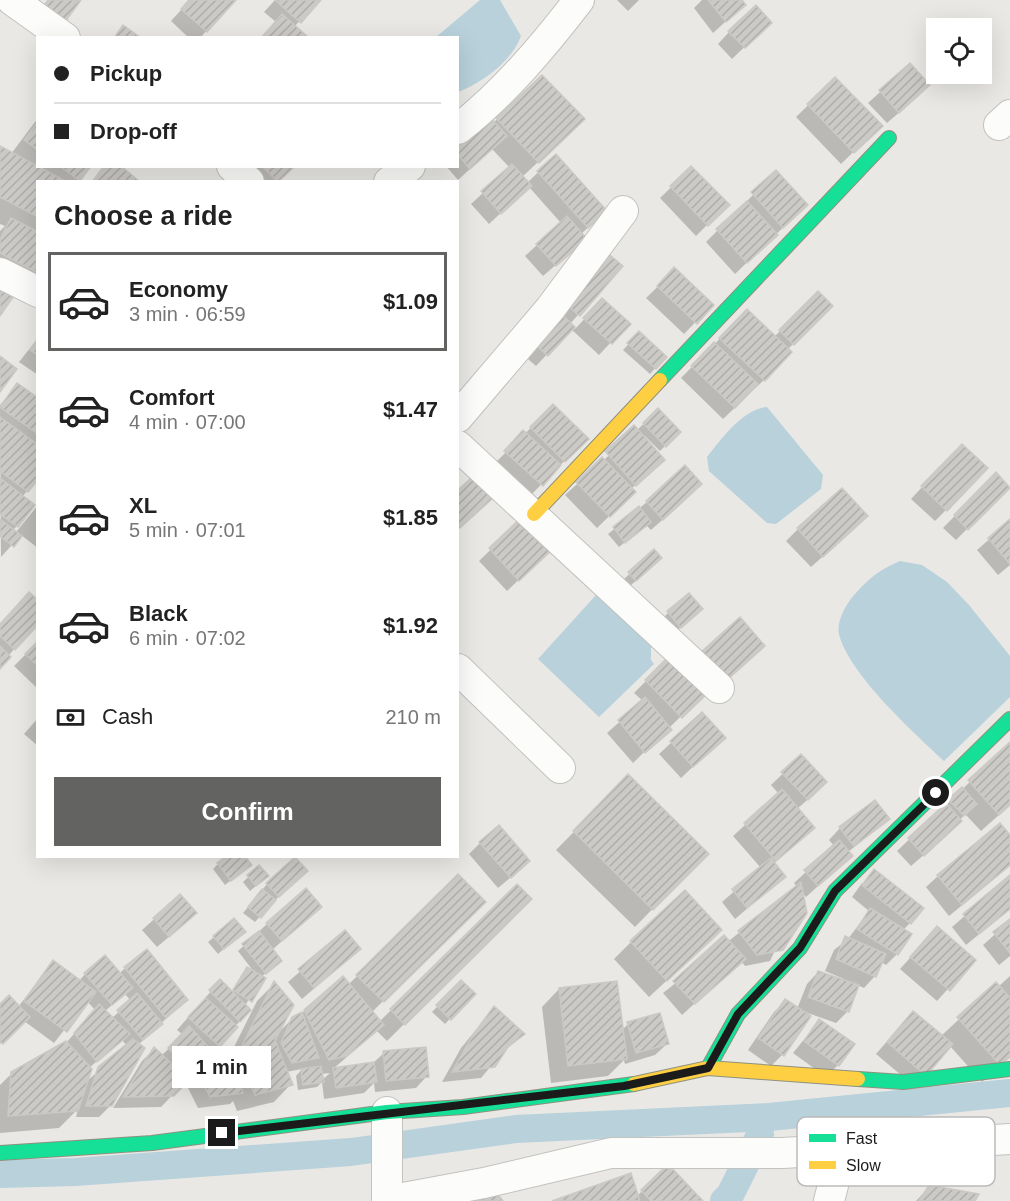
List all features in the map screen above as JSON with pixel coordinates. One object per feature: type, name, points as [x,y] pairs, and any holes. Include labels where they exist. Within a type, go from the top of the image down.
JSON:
[{"type":"street","points":[[12,0],[62,36]]},
{"type":"street","points":[[459,128],[476,115],[544,45],[579,0]]},
{"type":"street","points":[[534,514],[888,138]]},
{"type":"street","points":[[234,168],[247,180]]},
{"type":"street","points":[[392,180],[407,168]]},
{"type":"street","points":[[459,416],[550,309],[622,211]]},
{"type":"street","points":[[0,273],[36,291]]},
{"type":"street","points":[[459,447],[719,688]]},
{"type":"street","points":[[459,670],[560,768]]},
{"type":"street","points":[[708,1068],[738,1014],[800,948],[835,891],[1010,719]]},
{"type":"street","points":[[0,1153],[152,1143],[386,1117],[624,1086],[708,1068],[903,1082],[1010,1069]]},
{"type":"street","points":[[386,1117],[387,1196],[484,1183],[611,1153],[797,1152]]},
{"type":"street","points":[[995,1141],[1010,1140]]},
{"type":"street","points":[[829,1201],[833,1186]]},
{"type":"water","points":[[480,0],[500,0],[521,36],[511,54],[495,70],[477,83],[459,92],[459,36],[437,36]]},
{"type":"water","points":[[767,407],[823,475],[821,489],[776,524],[767,523],[709,471],[707,457],[741,419],[749,413]]},
{"type":"water","points":[[900,561],[922,565],[947,582],[969,605],[1010,656],[1010,697],[944,761],[900,719],[868,684],[845,650],[839,634],[841,618],[853,597],[876,574]]},
{"type":"water","points":[[606,584],[661,639],[651,648],[651,660],[654,664],[599,717],[538,659]]},
{"type":"building","points":[[48,0],[81,0],[62,26],[40,11]]},
{"type":"building","points":[[189,0],[236,0],[207,32],[181,9]]},
{"type":"building","points":[[275,0],[321,0],[301,23]]},
{"type":"building","points":[[708,0],[742,0],[746,5],[726,22]]},
{"type":"building","points":[[756,5],[772,23],[745,48],[728,31]]},
{"type":"building","points":[[282,14],[307,36],[263,36]]},
{"type":"building","points":[[123,25],[138,36],[115,36]]},
{"type":"building","points":[[910,63],[926,81],[926,84],[930,85],[899,113],[879,90]]},
{"type":"building","points":[[542,75],[585,119],[539,163],[496,118]]},
{"type":"building","points":[[835,77],[883,126],[854,153],[807,104]]},
{"type":"building","points":[[490,117],[507,136],[470,169],[459,156],[459,146]]},
{"type":"building","points":[[36,125],[36,149],[24,140]]},
{"type":"building","points":[[0,146],[36,165],[36,168],[41,168],[63,180],[36,180],[36,216],[0,197]]},
{"type":"building","points":[[556,154],[607,211],[588,228],[537,171]]},
{"type":"building","points":[[512,164],[532,186],[501,214],[481,191]]},
{"type":"building","points":[[691,166],[730,205],[708,226],[670,186]]},
{"type":"building","points":[[63,168],[90,168],[79,180]]},
{"type":"building","points":[[102,168],[123,168],[138,180],[94,180]]},
{"type":"building","points":[[264,168],[293,168],[280,180],[276,180]]},
{"type":"building","points":[[776,170],[808,205],[783,228],[751,192]]},
{"type":"building","points":[[747,201],[778,235],[747,263],[716,229]]},
{"type":"building","points":[[567,216],[587,239],[556,266],[536,244]]},
{"type":"building","points":[[11,218],[36,231],[36,272],[0,253],[0,239]]},
{"type":"building","points":[[606,252],[623,266],[580,316],[563,302]]},
{"type":"building","points":[[674,267],[714,305],[697,324],[657,286]]},
{"type":"building","points":[[0,281],[18,290],[0,316]]},
{"type":"building","points":[[818,291],[833,306],[794,345],[779,330]]},
{"type":"building","points":[[602,298],[631,324],[612,344],[583,318]]},
{"type":"building","points":[[747,309],[792,352],[765,381],[719,338]]},
{"type":"building","points":[[559,312],[575,327],[548,356],[532,341]]},
{"type":"building","points":[[639,331],[667,357],[656,369],[627,343]]},
{"type":"building","points":[[36,342],[36,354],[30,350]]},
{"type":"building","points":[[714,342],[758,384],[735,408],[691,366]]},
{"type":"building","points":[[0,356],[17,369],[0,392]]},
{"type":"building","points":[[17,383],[36,397],[36,433],[0,407]]},
{"type":"building","points":[[553,404],[589,439],[565,462],[530,427]]},
{"type":"building","points":[[658,408],[681,432],[666,447],[643,423]]},
{"type":"building","points":[[0,417],[36,444],[36,482],[28,492],[0,471]]},
{"type":"building","points":[[634,425],[665,460],[636,486],[605,451]]},
{"type":"building","points":[[523,430],[561,465],[543,486],[504,451]]},
{"type":"building","points":[[962,444],[988,468],[947,511],[921,486]]},
{"type":"building","points":[[602,457],[636,492],[610,517],[576,482]]},
{"type":"building","points":[[685,465],[702,484],[663,520],[646,501]]},
{"type":"building","points":[[996,472],[1010,488],[968,530],[954,515]]},
{"type":"building","points":[[472,477],[492,499],[461,527],[459,524],[459,489]]},
{"type":"building","points":[[0,478],[35,505],[18,527],[0,514]]},
{"type":"building","points":[[842,488],[868,516],[823,557],[797,528]]},
{"type":"building","points":[[639,506],[651,522],[625,543],[613,527]]},
{"type":"building","points":[[524,515],[554,548],[519,581],[489,548]]},
{"type":"building","points":[[0,519],[22,536],[14,547],[0,536]]},
{"type":"building","points":[[1010,519],[1010,564],[988,538]]},
{"type":"building","points":[[654,549],[662,558],[636,581],[628,572]]},
{"type":"building","points":[[29,592],[36,598],[36,627],[15,650],[0,636],[0,624]]},
{"type":"building","points":[[689,593],[703,609],[681,628],[667,611]]},
{"type":"building","points":[[740,617],[765,646],[727,680],[701,652]]},
{"type":"building","points":[[36,643],[36,664],[25,654]]},
{"type":"building","points":[[0,646],[11,657],[0,669]]},
{"type":"building","points":[[675,650],[713,688],[682,718],[645,680]]},
{"type":"building","points":[[645,697],[672,730],[645,753],[618,720]]},
{"type":"building","points":[[702,712],[726,738],[693,767],[670,741]]},
{"type":"building","points":[[1010,742],[1010,805],[999,815],[968,780]]},
{"type":"building","points":[[801,754],[827,782],[808,800],[781,772]]},
{"type":"building","points":[[628,774],[709,854],[653,910],[573,831]]},
{"type":"building","points":[[962,787],[977,804],[964,816],[948,799]]},
{"type":"building","points":[[782,789],[815,828],[776,861],[744,823]]},
{"type":"building","points":[[875,800],[890,819],[854,846],[839,827]]},
{"type":"building","points":[[946,803],[962,821],[924,856],[908,838]]},
{"type":"building","points":[[1000,823],[1010,835],[1010,865],[962,905],[937,875]]},
{"type":"building","points":[[499,825],[530,861],[511,878],[479,842]]},
{"type":"building","points":[[839,840],[853,856],[818,886],[804,870]]},
{"type":"building","points":[[223,858],[247,858],[252,865],[231,881],[217,863]]},
{"type":"building","points":[[294,858],[308,871],[279,897],[266,883]]},
{"type":"building","points":[[771,858],[786,877],[747,908],[732,889]]},
{"type":"building","points":[[259,865],[269,876],[256,886],[247,875]]},
{"type":"building","points":[[874,869],[924,908],[911,924],[862,885]]},
{"type":"building","points":[[458,874],[486,902],[384,1002],[356,975]]},
{"type":"building","points":[[1010,875],[1010,909],[979,934],[963,914]]},
{"type":"building","points":[[801,882],[807,913],[783,950],[757,955],[738,931]]},
{"type":"building","points":[[517,884],[532,899],[405,1025],[390,1009]]},
{"type":"building","points":[[306,888],[322,907],[282,941],[266,923]]},
{"type":"building","points":[[262,889],[276,900],[261,918],[248,907]]},
{"type":"building","points":[[685,890],[722,930],[667,981],[630,941]]},
{"type":"building","points":[[180,894],[197,913],[169,937],[153,918]]},
{"type":"building","points":[[870,908],[912,934],[898,955],[857,929]]},
{"type":"building","points":[[234,918],[246,932],[224,949],[213,936]]},
{"type":"building","points":[[1010,919],[1010,953],[993,932]]},
{"type":"building","points":[[937,926],[976,960],[950,991],[910,957]]},
{"type":"building","points":[[345,930],[361,949],[314,988],[298,969]]},
{"type":"building","points":[[259,931],[282,961],[266,974],[242,944]]},
{"type":"building","points":[[724,935],[746,959],[695,1004],[673,981]]},
{"type":"building","points":[[845,936],[886,954],[876,977],[836,959]]},
{"type":"building","points":[[147,949],[188,1000],[166,1018],[124,967]]},
{"type":"building","points":[[105,955],[133,988],[112,1005],[84,973]]},
{"type":"building","points":[[53,960],[96,992],[67,1032],[24,1001]]},
{"type":"building","points":[[247,967],[266,978],[252,1002],[233,990]]},
{"type":"building","points":[[818,971],[859,985],[849,1012],[808,997]]},
{"type":"building","points":[[343,976],[384,1025],[347,1056],[329,1060],[304,1010]]},
{"type":"building","points":[[220,979],[251,1010],[240,1022],[209,990]]},
{"type":"building","points":[[461,980],[476,994],[451,1020],[436,1005]]},
{"type":"building","points":[[274,981],[294,1005],[275,1040],[293,1085],[255,1095],[238,1054]]},
{"type":"building","points":[[617,981],[627,1059],[568,1066],[559,988]]},
{"type":"building","points":[[996,982],[1010,998],[1010,1057],[1000,1065],[957,1017]]},
{"type":"building","points":[[137,993],[163,1024],[143,1040],[117,1010]]},
{"type":"building","points":[[9,995],[30,1017],[3,1044],[0,1041],[0,1004]]},
{"type":"building","points":[[206,998],[238,1027],[220,1047],[188,1017]]},
{"type":"building","points":[[785,999],[811,1016],[784,1056],[758,1038]]},
{"type":"building","points":[[99,1004],[130,1034],[97,1062],[74,1033]]},
{"type":"building","points":[[494,1006],[525,1034],[508,1047],[495,1067],[452,1072],[473,1035]]},
{"type":"building","points":[[913,1011],[953,1044],[926,1076],[887,1042]]},
{"type":"building","points":[[302,1012],[319,1058],[292,1063],[281,1043],[292,1017]]},
{"type":"building","points":[[660,1013],[669,1044],[636,1053],[627,1022]]},
{"type":"building","points":[[819,1019],[855,1044],[839,1066],[804,1041]]},
{"type":"building","points":[[189,1026],[212,1051],[190,1071],[168,1048]]},
{"type":"building","points":[[133,1039],[145,1048],[112,1106],[86,1106],[98,1067]]},
{"type":"building","points":[[66,1041],[92,1069],[78,1111],[8,1116],[11,1072]]},
{"type":"building","points":[[154,1047],[189,1080],[174,1096],[123,1097]]},
{"type":"building","points":[[426,1047],[429,1077],[386,1081],[383,1051]]},
{"type":"building","points":[[228,1054],[243,1093],[210,1097],[196,1069]]},
{"type":"building","points":[[374,1062],[377,1082],[336,1088],[333,1068]]},
{"type":"building","points":[[321,1066],[324,1082],[303,1085],[301,1069]]},
{"type":"building","points":[[668,1164],[703,1201],[651,1201],[641,1190]]},
{"type":"building","points":[[631,1173],[640,1201],[552,1201]]},
{"type":"building","points":[[928,1186],[979,1194],[975,1201],[919,1201]]},
{"type":"building","points":[[497,1193],[503,1201],[463,1201]]},
{"type":"waterway","points":[[0,1174],[75,1172],[351,1152],[516,1129],[769,1117],[1010,1093]]},
{"type":"waterway","points":[[724,1201],[730,1195],[760,1135]]},
{"type":"traffic: fast","points":[[660,380],[889,138]]},
{"type":"traffic: fast","points":[[708,1068],[738,1014],[800,948],[835,891],[1010,719]]},
{"type":"traffic: fast","points":[[858,1079],[903,1082],[1010,1069]]},
{"type":"traffic: fast","points":[[0,1153],[152,1143],[387,1112],[463,1107],[634,1084]]},
{"type":"traffic: slow","points":[[534,514],[660,380]]},
{"type":"traffic: slow","points":[[634,1084],[708,1068],[858,1079]]},
{"type":"route","points":[[222,1133],[387,1112],[462,1107],[624,1086],[708,1068],[738,1014],[800,948],[835,891],[936,793]]}]
